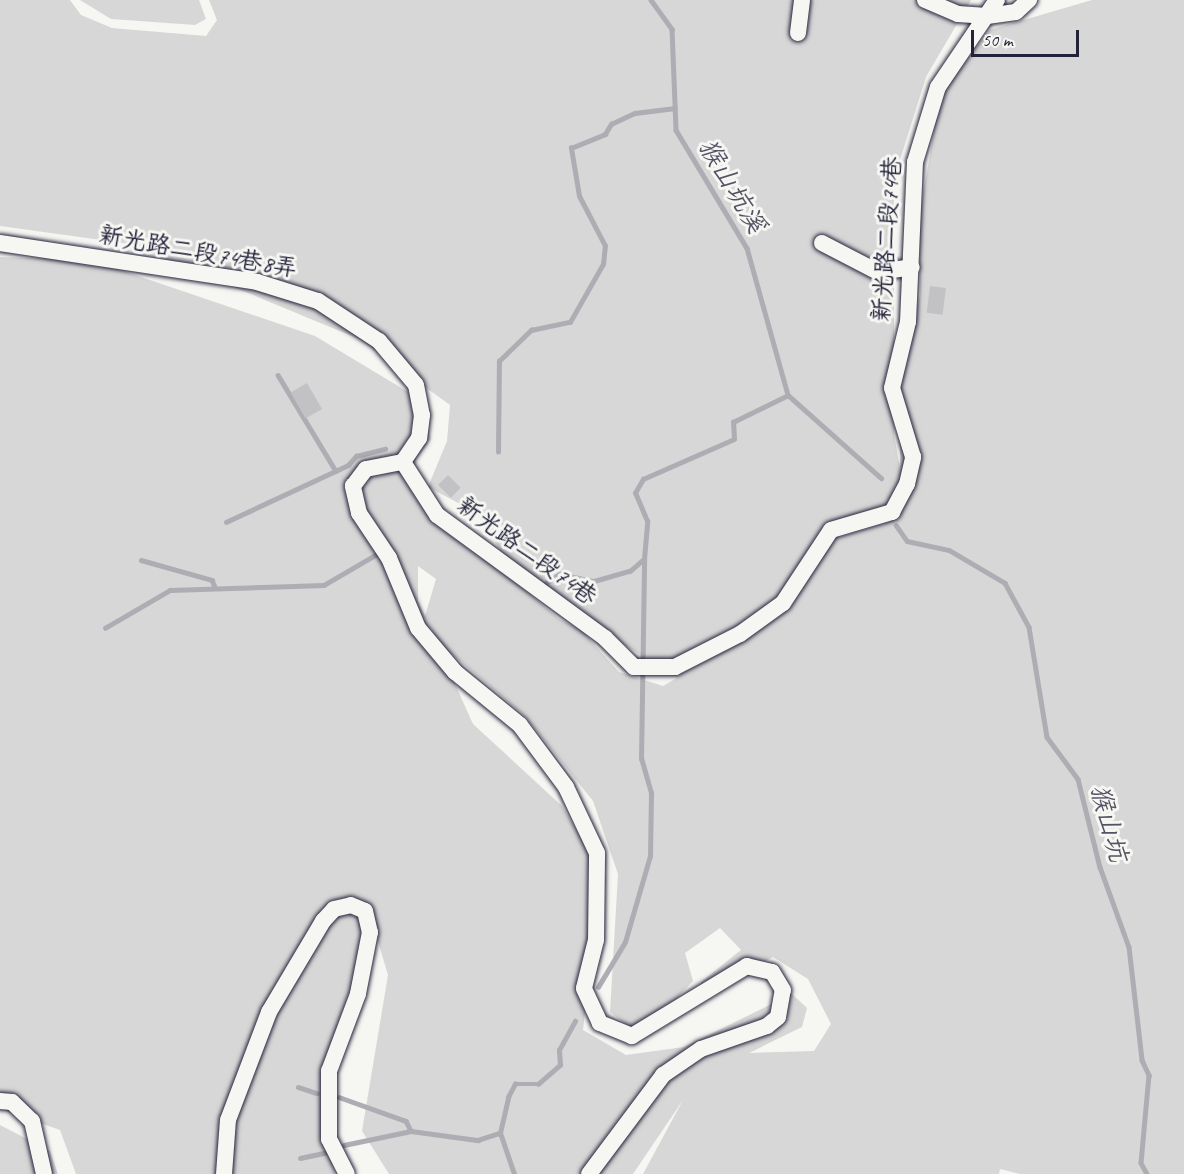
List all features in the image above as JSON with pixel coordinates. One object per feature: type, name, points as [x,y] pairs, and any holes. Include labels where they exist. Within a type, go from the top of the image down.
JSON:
[{"type":"street","points":[[798,33],[802,0]]},
{"type":"street","points":[[925,0],[958,14],[987,16],[1016,12],[1029,0]]},
{"type":"street","name":"新光路二段74巷","points":[[403,462],[443,521],[605,638],[634,667],[656,669],[675,667],[740,634],[783,603],[831,530],[892,512],[907,484],[913,457],[892,388],[908,322],[915,162],[923,123],[938,87],[996,0]]},
{"type":"street","name":"新光路二段74巷8弄","points":[[0,243],[257,282],[318,301],[379,341],[416,385],[422,415],[419,438],[403,462]]},
{"type":"street","points":[[822,243],[878,272],[912,267]]},
{"type":"street","points":[[403,462],[366,469],[357,477],[353,496],[389,558],[418,628],[455,672],[520,725],[566,788],[597,853],[596,940],[584,988],[600,1023],[632,1036],[747,966],[772,972],[783,990],[778,1017],[767,1026],[701,1049],[663,1075],[590,1174]]},
{"type":"street","points":[[224,1174],[228,1120],[269,1012],[323,921],[334,909],[351,905],[365,911],[370,932],[358,994],[329,1071],[329,1139],[347,1174]]},
{"type":"street","points":[[0,1101],[12,1102],[32,1121],[44,1174]]},
{"type":"shaded area","points":[[0,0],[70,0],[81,15],[112,28],[206,36],[217,20],[209,0],[971,0],[926,77],[894,179],[894,435],[900,467],[900,377],[920,295],[920,211],[940,97],[989,30],[1092,0],[1184,0],[1184,1174],[1020,1174],[1000,1169],[999,1174],[643,1174],[683,1100],[633,1174],[389,1174],[362,1131],[388,975],[373,925],[326,1058],[322,1119],[335,1174],[76,1174],[60,1130],[0,1109],[0,257],[91,260],[315,336],[418,398],[431,439],[405,475],[486,557],[559,619],[581,630],[619,672],[663,686],[677,678],[516,576],[477,513],[428,487],[447,441],[450,405],[359,339],[130,244],[0,226]],"holes":[[[898,501],[901,512],[883,524],[836,538]],[[418,566],[436,579],[425,616],[418,601]],[[428,624],[441,645],[525,716],[593,801],[618,874],[610,1012],[641,1036],[693,981],[685,953],[720,928],[741,950],[701,982],[702,996],[773,957],[808,979],[831,1024],[814,1051],[749,1053],[802,1027],[807,1008],[792,994],[684,1047],[626,1055],[583,1030],[601,871],[562,806],[473,724]]]},
{"type":"shaded area","points":[[80,0],[199,0],[206,19],[195,25],[111,19]]},
{"type":"shaded area","points":[[0,1125],[50,1151],[58,1174],[0,1174]]},
{"type":"building","points":[[930,286],[946,288],[943,315],[927,313]]},
{"type":"building","points":[[307,383],[322,409],[306,418],[291,392]]},
{"type":"building","points":[[448,475],[461,488],[451,498],[438,485]]},
{"type":"waterway","name":"猴山坑溪","points":[[651,0],[672,29],[676,130],[747,248],[788,395]]},
{"type":"waterway","points":[[498,452],[499,361],[531,330],[570,322],[603,264],[605,246],[579,196],[571,148],[605,134],[611,124],[635,113],[675,108]]},
{"type":"waterway","points":[[278,375],[336,471]]},
{"type":"waterway","name":"猴山坑","points":[[788,395],[881,478]]},
{"type":"waterway","points":[[546,583],[560,574],[594,581],[630,571],[644,559],[647,521],[635,493],[643,479],[734,439],[733,422],[788,395]]},
{"type":"waterway","points":[[226,522],[348,465],[356,456],[385,449]]},
{"type":"waterway","name":"猴山坑","points":[[896,525],[907,541],[949,550],[1005,583],[1029,627],[1047,737],[1078,779],[1100,867],[1129,947],[1142,1060],[1149,1075],[1141,1163],[1147,1174]]},
{"type":"waterway","points":[[105,628],[170,590],[324,585],[377,554]]},
{"type":"waterway","points":[[598,987],[625,942],[650,856],[651,793],[641,759],[644,559]]},
{"type":"waterway","points":[[141,560],[212,580],[215,587]]},
{"type":"waterway","points":[[514,1174],[500,1133],[508,1097],[515,1084],[538,1084],[560,1065],[559,1050],[575,1021]]},
{"type":"waterway","points":[[298,1087],[317,1093]]},
{"type":"waterway","points":[[339,1097],[406,1121],[411,1131],[478,1140],[500,1133]]},
{"type":"waterway","points":[[344,1145],[411,1131]]},
{"type":"waterway","points":[[300,1158],[324,1153]]}]
